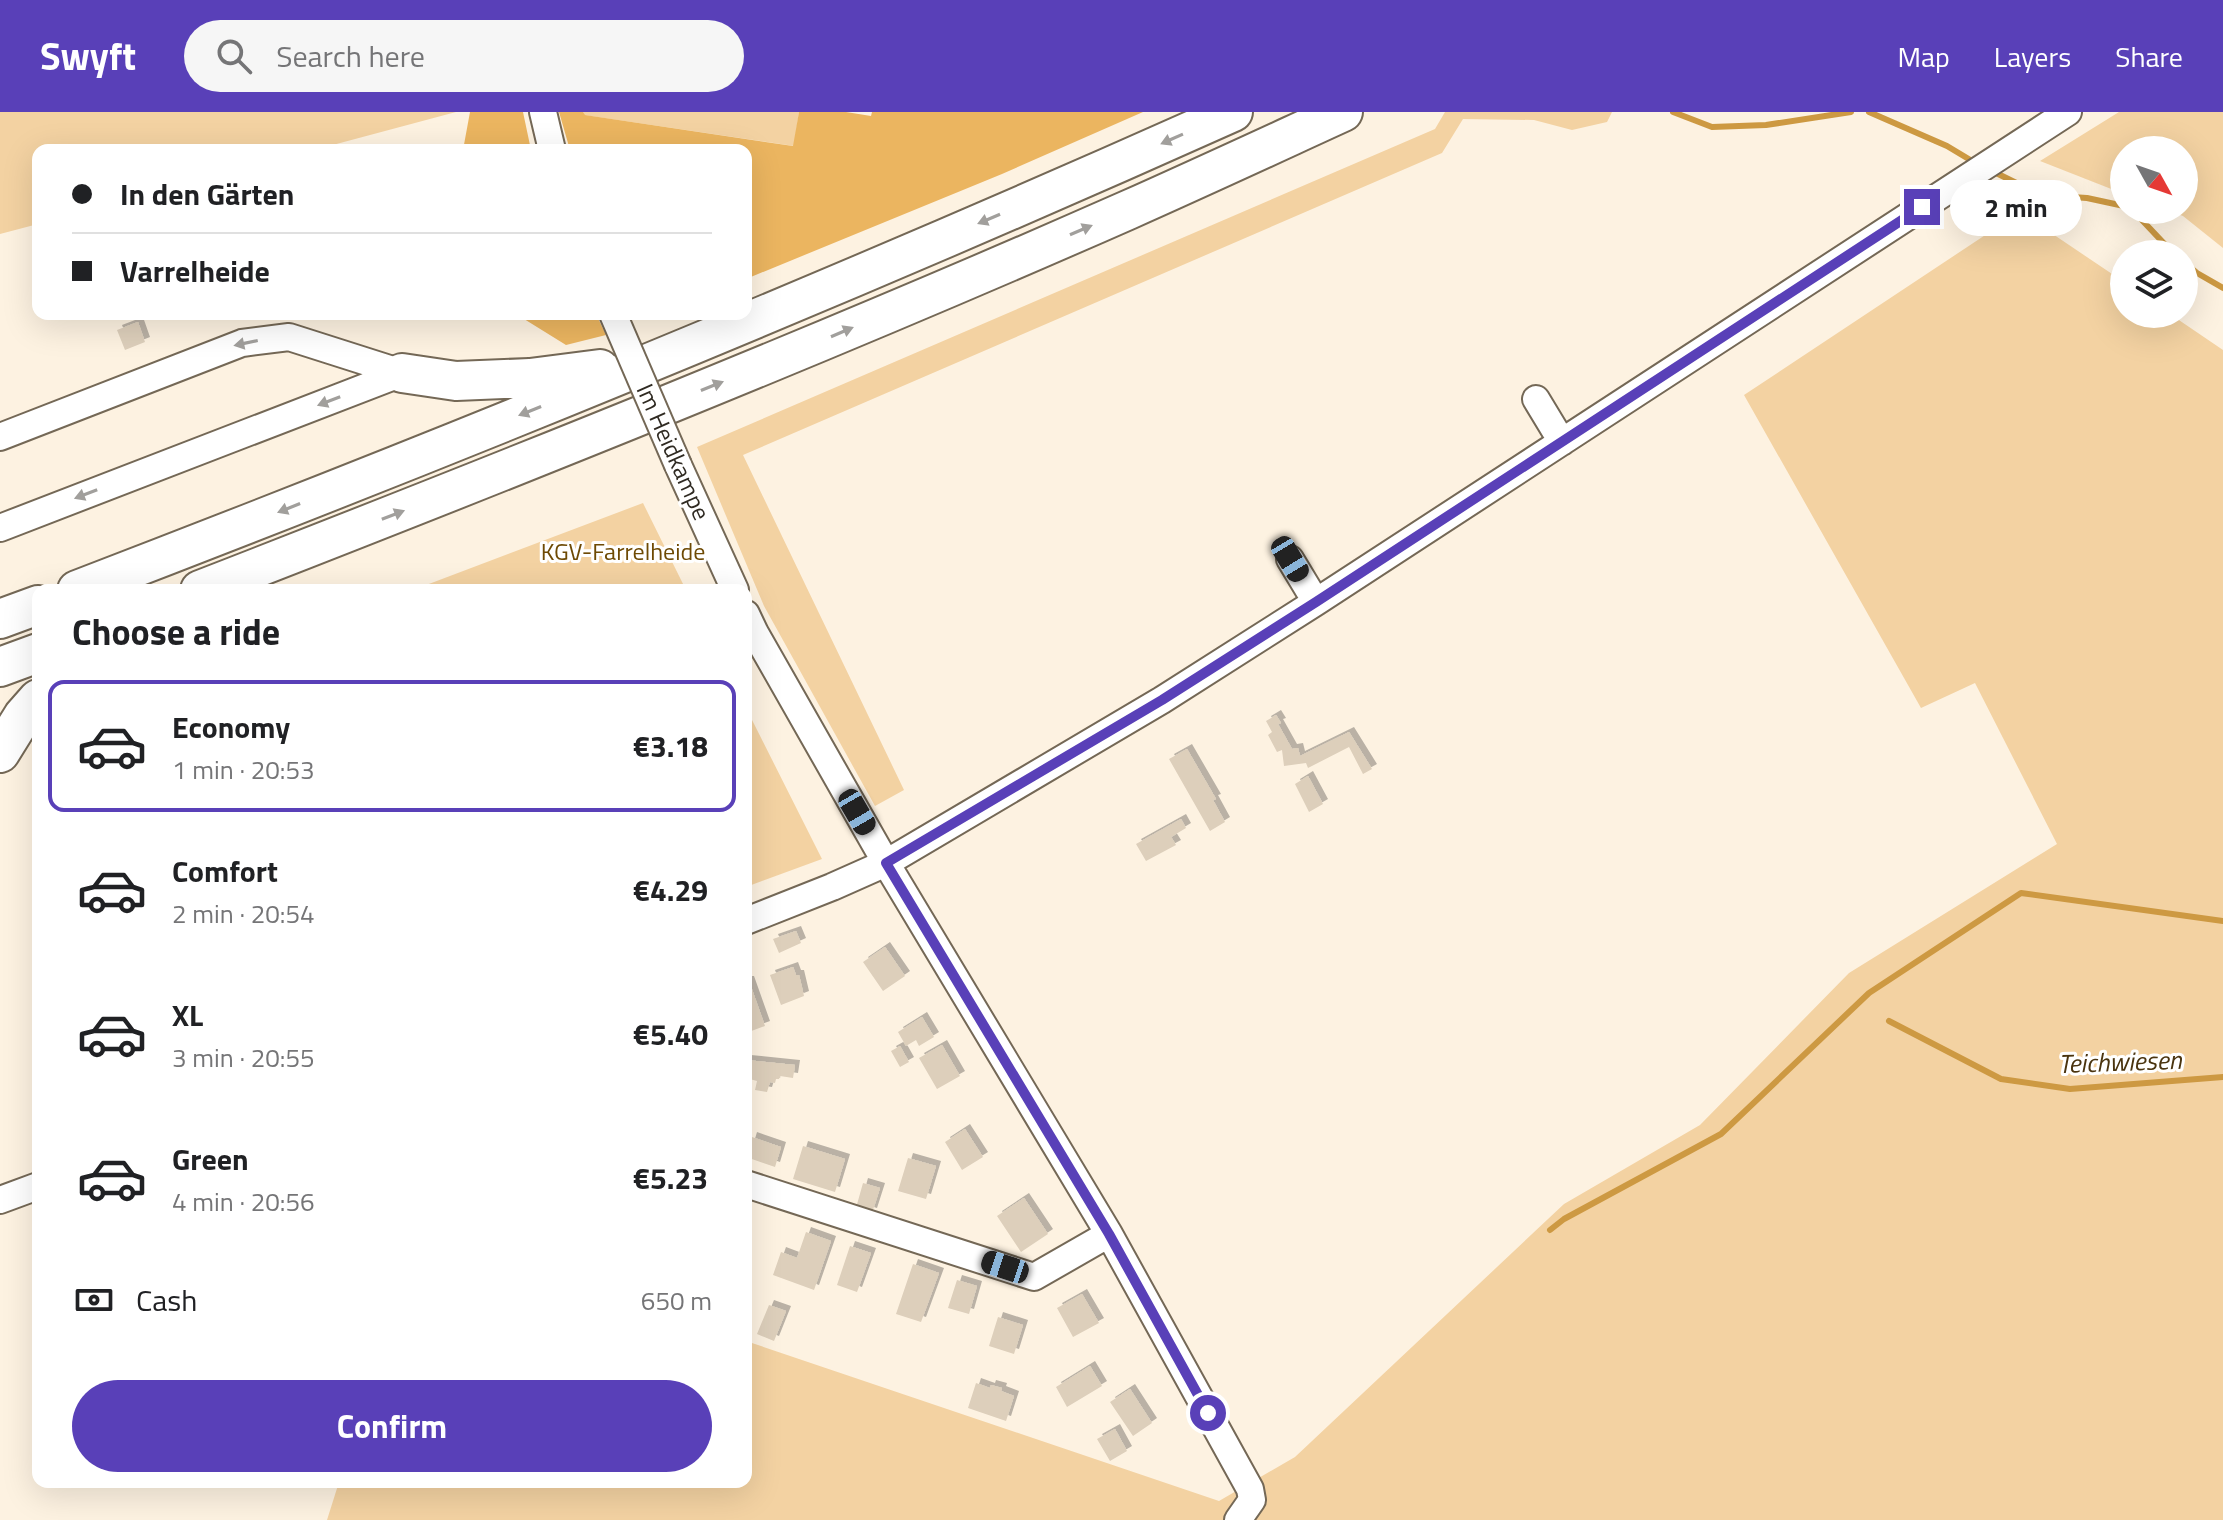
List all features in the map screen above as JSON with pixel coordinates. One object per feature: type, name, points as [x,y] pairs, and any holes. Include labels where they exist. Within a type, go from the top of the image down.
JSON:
[{"type":"highway","points":[[93,584],[654,362],[1233,112]]},
{"type":"highway","points":[[215,584],[770,363],[1128,210],[1343,112]]},
{"type":"highway","points":[[402,373],[456,381],[530,378],[654,362]]},
{"type":"highway","points":[[0,619],[32,607]]},
{"type":"highway","points":[[0,667],[32,655]]},
{"type":"highway","points":[[0,753],[32,706]]},
{"type":"street","points":[[543,112],[551,144]]},
{"type":"street","points":[[752,919],[886,863],[1162,700],[2068,112]]},
{"type":"street","name":"Im Heidkampe","points":[[616,320],[732,584]]},
{"type":"street","points":[[0,437],[242,343],[289,337],[402,373]]},
{"type":"street","points":[[0,528],[402,373]]},
{"type":"street","points":[[1536,399],[1562,442]]},
{"type":"street","points":[[1290,559],[1316,602]]},
{"type":"street","points":[[752,627],[886,863],[1109,1234],[1250,1489],[1252,1500],[1238,1520]]},
{"type":"street","points":[[752,1186],[1034,1277],[1109,1234]]},
{"type":"street","points":[[0,1200],[32,1188]]},
{"type":"green space","points":[[0,112],[456,112],[336,144],[32,144],[32,226],[0,234]]},
{"type":"green space","points":[[583,112],[799,112],[794,146],[584,115]]},
{"type":"green space","points":[[1445,112],[1612,112],[1607,122],[1572,130],[1534,120],[1463,119],[1442,153],[743,455],[904,790],[875,806],[764,606],[697,447],[1435,129]]},
{"type":"green space","points":[[2119,112],[2223,112],[2223,248],[2193,224],[2198,224],[2198,136],[2110,136],[2110,188],[2040,161]]},
{"type":"green space","points":[[2020,212],[2110,273],[2110,328],[2191,328],[2223,350],[2223,1520],[327,1520],[337,1488],[752,1488],[752,1343],[1219,1501],[1295,1457],[1564,1204],[1700,1125],[1849,973],[2057,844],[1975,683],[1921,708],[1744,395]]},
{"type":"green space","name":"KGV-Farrelheide","points":[[643,503],[683,584],[429,584]]},
{"type":"green space","points":[[752,720],[822,859],[752,885]]},
{"type":"shaded area","points":[[470,112],[523,112],[530,144],[464,144]]},
{"type":"shaded area","points":[[559,112],[583,112],[585,115],[793,146],[799,112],[846,112],[871,116],[872,112],[1143,112],[1002,174],[752,277],[752,144],[568,144]]},
{"type":"shaded area","points":[[526,320],[599,320],[606,335],[566,345]]},
{"type":"building","points":[[138,322],[145,342],[125,350],[117,330]]},
{"type":"building","points":[[1276,715],[1292,749],[1298,748],[1300,756],[1349,732],[1372,769],[1363,774],[1349,747],[1308,768],[1306,763],[1284,766],[1282,750],[1277,752],[1268,735],[1272,732],[1266,721]]},
{"type":"building","points":[[1187,749],[1216,799],[1213,800],[1225,822],[1210,831],[1169,759]]},
{"type":"building","points":[[1308,776],[1323,804],[1309,812],[1295,784]]},
{"type":"building","points":[[1181,819],[1186,828],[1171,837],[1176,845],[1146,861],[1136,844]]},
{"type":"building","points":[[796,931],[801,943],[779,953],[773,939]]},
{"type":"building","points":[[885,947],[905,976],[883,991],[863,962]]},
{"type":"building","points":[[793,967],[799,975],[804,996],[781,1005],[770,975]]},
{"type":"building","points":[[752,989],[765,1026],[752,1031]]},
{"type":"building","points":[[922,1017],[934,1037],[919,1046],[916,1040],[906,1046],[898,1032]]},
{"type":"building","points":[[942,1045],[960,1076],[937,1089],[919,1058]]},
{"type":"building","points":[[900,1046],[909,1062],[900,1067],[891,1051]]},
{"type":"building","points":[[752,1061],[795,1065],[793,1078],[780,1076],[775,1083],[770,1082],[767,1092],[755,1090],[757,1081],[752,1080]]},
{"type":"building","points":[[965,1129],[983,1157],[962,1170],[945,1142]]},
{"type":"building","points":[[752,1137],[781,1147],[775,1167],[752,1159]]},
{"type":"building","points":[[803,1146],[845,1159],[835,1192],[793,1179]]},
{"type":"building","points":[[908,1158],[936,1166],[926,1199],[898,1191]]},
{"type":"building","points":[[863,1183],[880,1188],[872,1213],[856,1208]]},
{"type":"building","points":[[1024,1198],[1048,1234],[1021,1252],[997,1216]]},
{"type":"building","points":[[806,1232],[831,1241],[814,1290],[773,1275],[781,1252],[797,1258]]},
{"type":"building","points":[[850,1246],[871,1253],[857,1292],[837,1285]]},
{"type":"building","points":[[913,1264],[939,1273],[921,1322],[896,1314]]},
{"type":"building","points":[[957,1280],[977,1286],[969,1314],[948,1308]]},
{"type":"building","points":[[1082,1294],[1099,1323],[1073,1337],[1057,1308]]},
{"type":"building","points":[[769,1305],[786,1311],[774,1341],[757,1334]]},
{"type":"building","points":[[998,1317],[1023,1325],[1014,1354],[989,1346]]},
{"type":"building","points":[[1090,1366],[1102,1386],[1067,1407],[1056,1387]]},
{"type":"building","points":[[976,1383],[1002,1388],[1001,1391],[1014,1396],[1006,1421],[968,1408]]},
{"type":"building","points":[[1130,1389],[1152,1423],[1133,1436],[1110,1402]]},
{"type":"building","points":[[1115,1429],[1127,1451],[1110,1461],[1097,1439]]},
{"type":"waterway","points":[[1673,112],[1712,127],[1766,125],[1851,112]]},
{"type":"waterway","points":[[1869,112],[1947,146],[1977,164]]},
{"type":"waterway","points":[[1990,170],[2041,195],[2110,203]]},
{"type":"waterway","points":[[2146,224],[2161,240]]},
{"type":"waterway","points":[[2198,274],[2223,288]]},
{"type":"waterway","points":[[1550,1230],[1564,1219],[1721,1134],[1869,993],[2021,893],[2223,921]]},
{"type":"waterway","name":"Teichwiesen","points":[[1889,1021],[2001,1079],[2070,1089],[2223,1077]]},
{"type":"route","points":[[1208,1413],[1109,1234],[886,863],[1162,700],[1922,207]]}]
